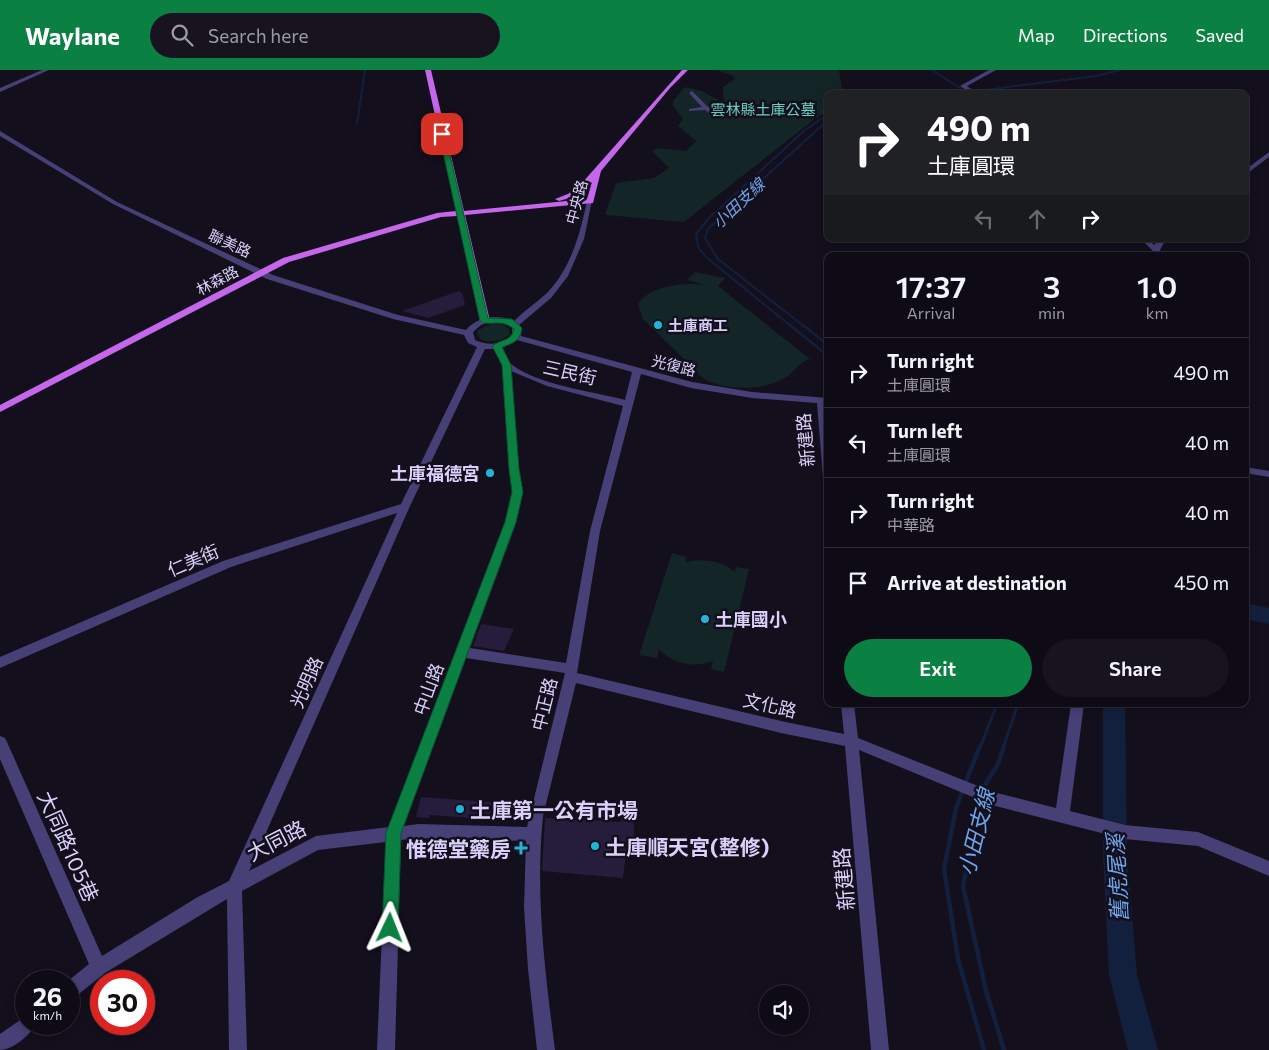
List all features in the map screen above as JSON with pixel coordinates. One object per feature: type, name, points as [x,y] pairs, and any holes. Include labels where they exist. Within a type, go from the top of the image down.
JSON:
[{"type":"main road","points":[[428,70],[485,321]]},
{"type":"main road","name":"中央路","points":[[590,201],[598,171],[668,86],[685,70]]},
{"type":"main road","name":"林森路","points":[[0,409],[286,260],[426,218],[566,198],[598,171]]},
{"type":"main road","name":"林森路","points":[[460,213],[590,201]]},
{"type":"street","points":[[0,90],[46,70]]},
{"type":"street","points":[[969,90],[963,86],[993,70]]},
{"type":"street","points":[[692,93],[708,111]]},
{"type":"street","points":[[691,110],[708,111],[720,107]]},
{"type":"street","name":"聯美路","points":[[0,132],[116,203],[260,272],[396,317],[468,334]]},
{"type":"street","points":[[1249,170],[1269,154]]},
{"type":"street","name":"中央路","points":[[515,324],[548,296],[560,281],[578,248],[590,201]]},
{"type":"street","points":[[1147,242],[1156,252]]},
{"type":"street","points":[[502,320],[515,324],[518,328],[516,337],[505,344],[497,346],[482,346],[471,341],[468,334],[473,326],[485,321],[502,320]]},
{"type":"street","name":"光復路","points":[[516,337],[691,385],[752,395],[824,401]]},
{"type":"street","name":"光明路","points":[[238,1050],[234,887],[405,506],[482,346]]},
{"type":"street","name":"中山路","points":[[386,1050],[394,833],[412,790],[461,652],[511,522],[518,492],[514,469],[506,365],[497,346]]},
{"type":"street","name":"三民街","points":[[506,365],[528,378],[568,390],[605,397],[628,404]]},
{"type":"street","name":"中正路","points":[[546,1050],[536,969],[532,907],[536,816],[571,673],[595,531],[637,371]]},
{"type":"street","points":[[1249,471],[1269,474]]},
{"type":"street","name":"仁美街","points":[[0,663],[227,564],[405,506]]},
{"type":"street","name":"文化路","points":[[461,652],[571,673],[781,727],[852,741],[992,798],[1062,818]]},
{"type":"street","name":"新建路","points":[[848,707],[880,1050]]},
{"type":"street","points":[[1078,707],[1062,818],[1125,832],[1198,839],[1269,869]]},
{"type":"street","name":"大同路105巷","points":[[0,742],[99,967]]},
{"type":"street","name":"大同路","points":[[80,982],[99,967],[202,904],[316,843],[418,831],[534,834]]},
{"type":"street","points":[[0,1045],[15,1033]]},
{"type":"green space","name":"雲林縣土庫公墓","points":[[717,70],[839,70],[842,90],[824,90],[824,114],[684,222],[605,215],[616,183],[654,178],[669,168],[652,151],[656,148],[686,151],[696,141],[678,126],[683,119],[673,106],[673,101],[685,87],[702,91],[724,103],[723,87],[735,79],[733,76]]},
{"type":"green space","points":[[695,272],[725,278],[718,286],[810,359],[781,380],[772,384],[751,388],[729,387],[707,381],[689,365],[682,374],[653,367],[660,357],[689,364],[643,319],[638,304],[651,293],[669,286],[706,285],[687,280]]},
{"type":"green space","points":[[491,324],[502,324],[509,329],[510,334],[496,341],[480,339],[477,333],[478,330]]},
{"type":"green space","points":[[672,553],[687,557],[685,562],[711,561],[724,565],[735,572],[736,567],[749,569],[724,672],[711,669],[713,661],[684,664],[671,659],[659,649],[657,658],[639,655]]},
{"type":"building","points":[[459,291],[463,295],[465,305],[428,318],[402,311]]},
{"type":"building","points":[[481,624],[514,629],[504,651],[473,646]]},
{"type":"building","name":"土庫第一公有市場","points":[[421,797],[502,803],[499,820],[430,815],[429,818],[416,817]]},
{"type":"building","name":"土庫順天宮(整修)","points":[[622,817],[634,818],[634,844],[627,844],[623,878],[542,871],[545,818],[621,822]]},
{"type":"building","points":[[499,844],[512,845],[511,856],[497,856]]},
{"type":"waterway","points":[[357,124],[365,70]]},
{"type":"waterway","points":[[932,70],[960,88]]},
{"type":"waterway","name":"小田支線","points":[[985,90],[1096,76],[1120,70]]},
{"type":"waterway","points":[[792,327],[706,257],[698,247],[696,234],[709,218],[805,130],[824,117]]},
{"type":"waterway","name":"小田支線","points":[[805,327],[718,259],[705,238],[708,229],[824,124]]},
{"type":"waterway","points":[[790,325],[824,353]]},
{"type":"waterway","name":"小田支線","points":[[803,325],[824,342]]},
{"type":"waterway","name":"舊虎尾溪","points":[[1249,612],[1269,616]]},
{"type":"waterway","points":[[980,748],[996,707]]},
{"type":"waterway","name":"小田支線","points":[[1003,748],[1017,707]]},
{"type":"waterway","name":"舊虎尾溪","points":[[1114,707],[1115,853],[1123,975],[1143,1050]]},
{"type":"waterway","points":[[965,784],[980,746]]},
{"type":"waterway","name":"小田支線","points":[[984,792],[985,785],[998,764],[1004,746]]},
{"type":"waterway","points":[[963,790],[956,808],[944,869],[958,959],[984,1050]]},
{"type":"waterway","name":"小田支線","points":[[982,798],[963,886],[986,991],[1004,1050]]},
{"type":"place","name":"土庫商工","points":[[658,325]]},
{"type":"place","name":"土庫福德宮","points":[[490,473]]},
{"type":"place","name":"土庫國小","points":[[705,619]]},
{"type":"place","name":"土庫第一公有市場","points":[[460,809]]},
{"type":"place","name":"土庫順天宮(整修)","points":[[595,846]]},
{"type":"place","name":"惟德堂藥房","points":[[521,848]]},
{"type":"route","points":[[390,928],[394,833],[412,790],[461,652],[511,522],[518,492],[514,469],[506,365],[497,346],[512,341],[519,333],[518,328],[509,321],[493,319],[485,321],[442,134]]}]
